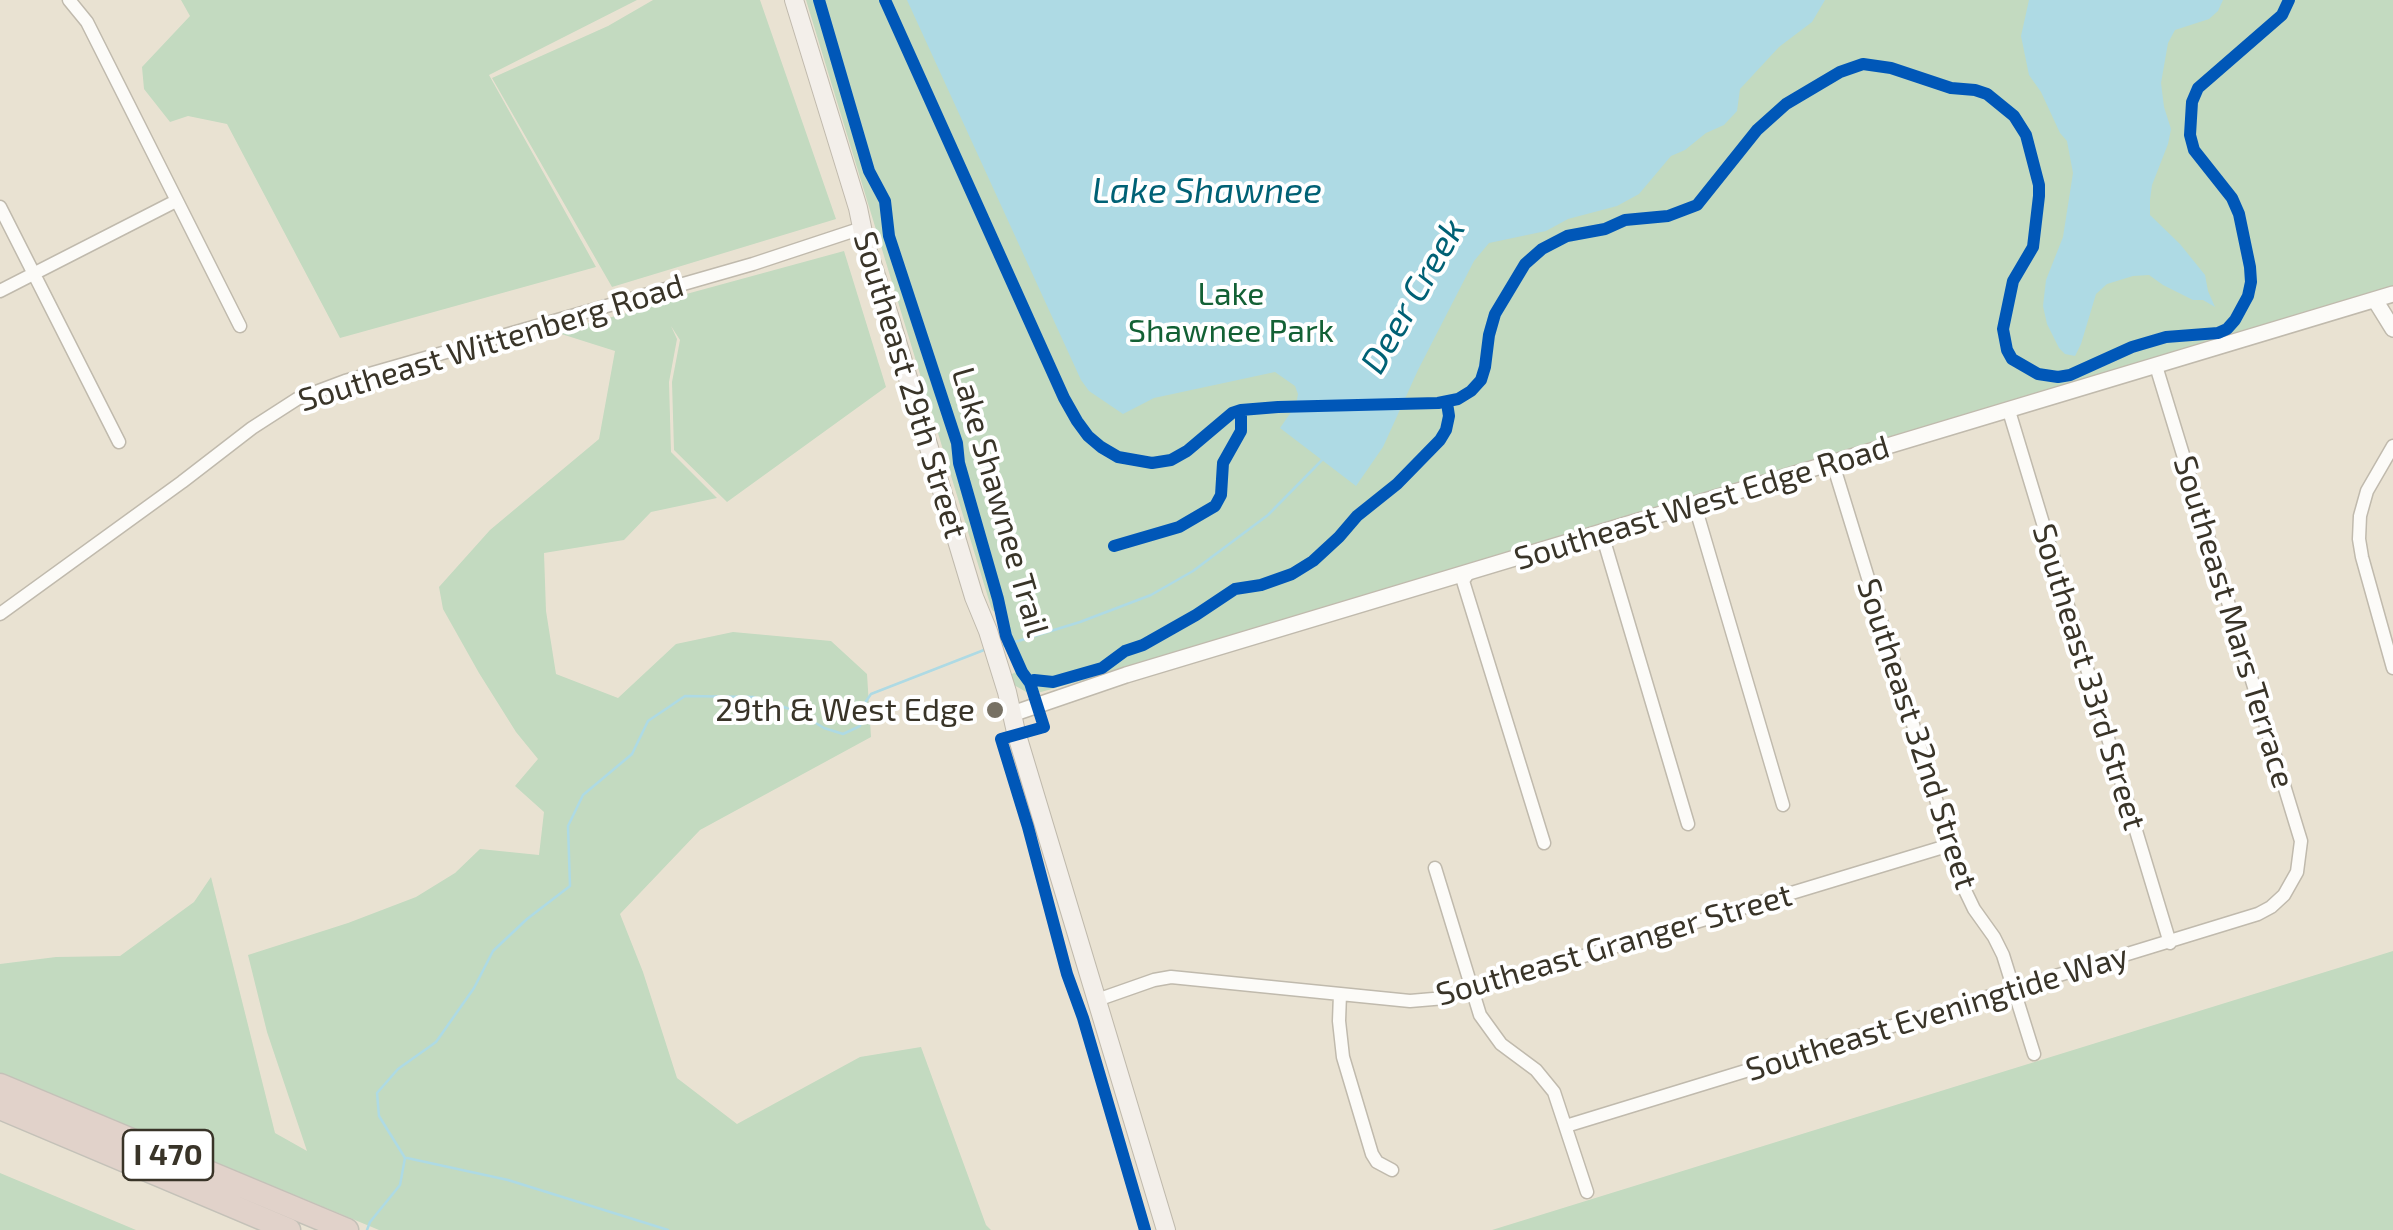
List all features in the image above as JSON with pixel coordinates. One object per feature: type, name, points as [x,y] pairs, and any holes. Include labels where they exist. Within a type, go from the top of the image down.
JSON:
[{"type":"highway","name":"I 470","points":[[0,1085],[341,1227]]},
{"type":"highway","name":"I 470","points":[[0,1108],[289,1230]]},
{"type":"main road","name":"Southeast 29th Street","points":[[794,0],[1166,1230]]},
{"type":"street","points":[[68,0],[88,22],[240,326]]},
{"type":"street","points":[[0,291],[176,201]]},
{"type":"street","points":[[0,207],[119,442]]},
{"type":"street","name":"Southeast Wittenberg Road","points":[[0,614],[252,428],[307,395],[753,264],[862,228]]},
{"type":"street","name":"Southeast West Edge Road","points":[[1012,714],[1126,675],[2393,294]]},
{"type":"street","points":[[2374,300],[2393,329]]},
{"type":"street","name":"Southeast Mars Terrace","points":[[2156,366],[2301,841],[2294,878]]},
{"type":"street","name":"Southeast 33rd Street","points":[[2008,411],[2170,942]]},
{"type":"street","points":[[2393,446],[2367,490],[2359,528],[2362,557],[2386,618],[2393,668]]},
{"type":"street","name":"Southeast 32nd Street","points":[[1833,464],[1966,894],[2006,963],[2034,1054]]},
{"type":"street","points":[[1695,506],[1782,805]]},
{"type":"street","points":[[1602,534],[1688,824]]},
{"type":"street","points":[[1469,572],[1463,581],[1544,843]]},
{"type":"street","name":"Southeast Granger Street","points":[[1096,1000],[1171,977],[1410,1001],[1446,998],[1950,845]]},
{"type":"street","points":[[1435,868],[1480,1015],[1501,1044],[1546,1080],[1558,1101],[1587,1192]]},
{"type":"street","name":"Southeast Eveningtide Way","points":[[1566,1126],[2264,911],[2284,895],[2294,878]]},
{"type":"street","points":[[1340,994],[1342,1057],[1372,1154],[1392,1170]]},
{"type":"green space","points":[[181,0],[637,0],[489,75],[596,267],[340,338],[227,124],[188,116],[170,122],[144,89],[142,67],[190,16]]},
{"type":"green space","points":[[653,0],[760,0],[836,219],[612,287],[492,78],[608,26]]},
{"type":"green space","name":"Lake Shawnee Park","points":[[806,0],[2393,0],[2393,290],[1197,649],[1028,693],[1011,679],[1016,672],[999,612],[991,607]]},
{"type":"green space","points":[[844,251],[886,387],[727,502],[674,450],[672,382],[680,340],[671,326],[677,339],[669,382],[671,452],[717,498],[651,512],[624,540],[544,553],[546,611],[556,674],[618,698],[676,644],[733,632],[831,641],[867,674],[871,737],[700,830],[620,914],[677,1078],[737,1124],[860,1057],[921,1047],[991,1230],[379,1230],[0,1073],[0,964],[56,957],[120,956],[194,902],[211,877],[275,1133],[307,1151],[267,1032],[248,955],[416,897],[455,873],[480,849],[539,855],[544,812],[515,786],[538,759],[479,673],[443,609],[439,587],[490,530],[599,439],[615,351],[555,332]]},
{"type":"green space","points":[[2393,951],[2393,1230],[1492,1230]]},
{"type":"green space","points":[[0,1173],[136,1230],[0,1230]]},
{"type":"water","name":"Lake Shawnee","points":[[907,0],[1825,0],[1812,22],[1779,47],[1740,89],[1737,111],[1724,125],[1671,156],[1639,194],[1617,206],[1568,219],[1546,231],[1489,243],[1474,261],[1383,447],[1356,486],[1280,428],[1296,405],[1298,394],[1295,386],[1275,372],[1154,398],[1123,414],[1089,391]]},
{"type":"water","points":[[2029,0],[2223,0],[2209,19],[2175,30],[2168,43],[2161,83],[2171,129],[2150,200],[2150,215],[2205,275],[2215,307],[2203,300],[2193,300],[2149,275],[2107,284],[2096,294],[2075,356],[2059,348],[2043,306],[2046,280],[2063,237],[2073,173],[2067,141],[2029,75],[2021,36]]},
{"type":"waterway","name":"Deer Creek","points":[[1002,646],[1151,595],[1193,571],[1268,515],[1322,460]]},
{"type":"waterway","name":"Deer Creek","points":[[367,1230],[400,1185],[405,1158],[379,1116],[377,1093],[398,1069],[436,1042],[474,988],[493,951],[570,886],[568,826],[583,795],[632,754],[648,721],[685,696],[753,697],[796,711],[843,734],[860,726],[862,707],[871,694],[984,650]]},
{"type":"waterway","points":[[407,1158],[508,1180],[668,1230]]},
{"type":"cycle path","name":"Lake Shawnee Trail","points":[[819,0],[869,171],[885,201],[889,236],[957,443],[1006,636],[1030,683],[1053,682],[1102,668],[1235,589],[1292,574],[1313,561],[1440,440],[1449,416],[1447,403]]},
{"type":"cycle path","points":[[885,0],[1077,421],[1088,436],[1118,457],[1152,463],[1171,460],[1187,451],[1232,413],[1241,410],[1458,399],[1481,380],[1495,314],[1525,264],[1542,249],[1567,236],[1605,229],[1625,220],[1668,216],[1697,205],[1757,130],[1786,104],[1840,72],[1863,64],[1987,94],[2014,116],[2026,135],[2039,196],[2033,247],[2013,281],[2003,329],[2012,359],[2038,374],[2058,377],[2166,337],[2218,333],[2235,320],[2248,296],[2250,267],[2232,198],[2194,150],[2190,135],[2192,102],[2198,88],[2282,15],[2289,0]]},
{"type":"cycle path","points":[[1114,546],[1179,527],[1215,506],[1221,495],[1223,463],[1241,431],[1241,410]]},
{"type":"cycle path","points":[[1030,683],[1044,727],[1001,739],[1145,1230]]},
{"type":"place","name":"29th & West Edge","points":[[995,710]]}]
